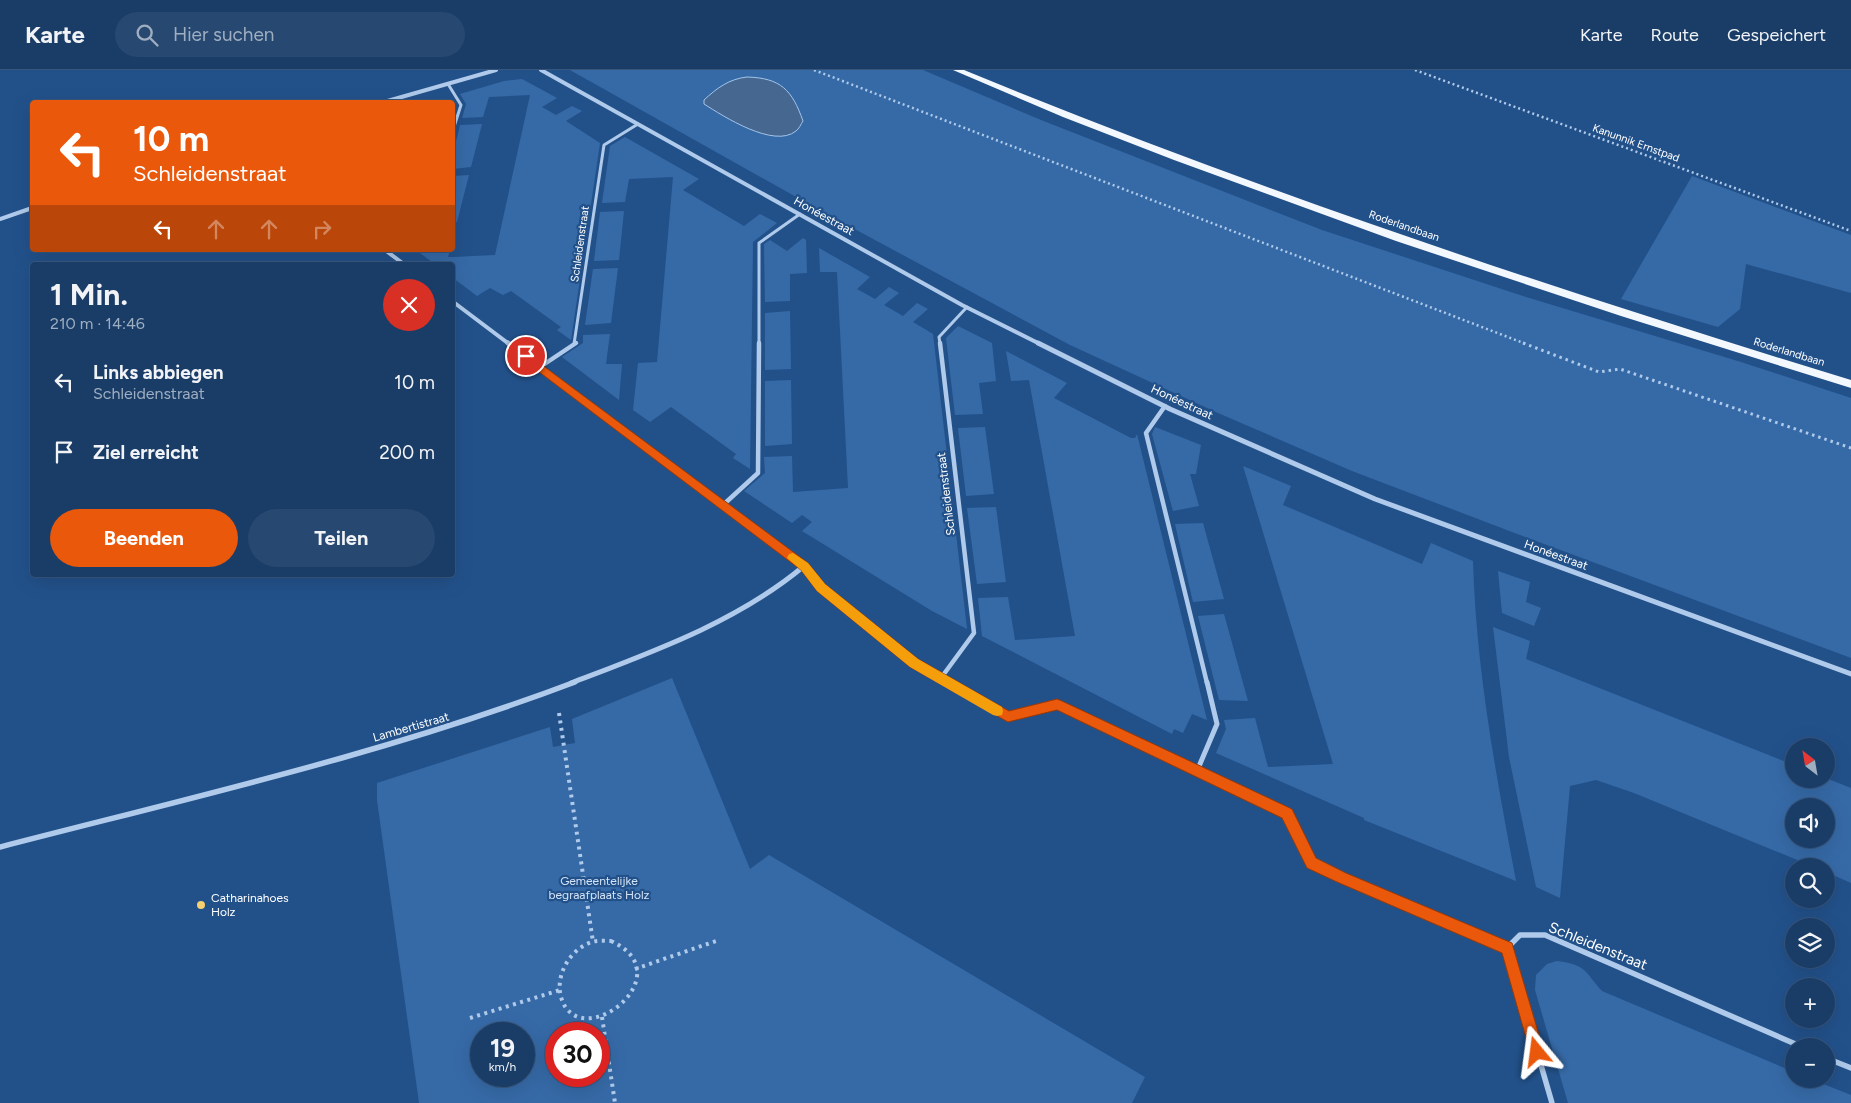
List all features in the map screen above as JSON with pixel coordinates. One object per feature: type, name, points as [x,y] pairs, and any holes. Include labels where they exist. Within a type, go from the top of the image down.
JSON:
[{"type":"main road","name":"Roderlandbaan","points":[[957,70],[1135,142],[1294,201],[1558,292],[1851,384]]},
{"type":"street","points":[[391,100],[496,70]]},
{"type":"street","name":"Honéestraat","points":[[541,70],[967,307],[1165,406],[1375,499],[1851,674]]},
{"type":"street","points":[[448,84],[461,105],[455,124]]},
{"type":"street","name":"Schleidenstraat","points":[[540,367],[576,343],[604,145],[638,124]]},
{"type":"street","points":[[0,218],[30,209]]},
{"type":"street","points":[[723,505],[758,473],[759,243],[800,214]]},
{"type":"street","points":[[387,252],[401,262]]},
{"type":"street","points":[[455,303],[804,566],[821,588],[914,663],[1008,717],[1057,704],[1287,814],[1312,863],[1341,878],[1507,948],[1552,1103]]},
{"type":"street","name":"Schleidenstraat","points":[[941,678],[974,633],[939,337],[967,307]]},
{"type":"street","points":[[1165,406],[1146,433],[1217,724],[1197,771]]},
{"type":"street","name":"Lambertistraat","points":[[0,847],[322,763],[450,727],[556,690],[650,652],[732,613],[772,592],[804,566]]},
{"type":"street","name":"Schleidenstraat","points":[[1507,948],[1520,935],[1545,935],[1785,1039]]},
{"type":"street","points":[[1835,1062],[1851,1068]]},
{"type":"path","points":[[814,70],[1599,372],[1620,369],[1851,448]]},
{"type":"path","name":"Kanunnik Ernstpad","points":[[1416,70],[1851,231]]},
{"type":"path","points":[[556,690],[593,942]]},
{"type":"path","points":[[611,941],[626,948],[635,963],[635,969],[635,982],[628,999],[613,1014],[594,1020],[576,1017],[564,1005],[560,990],[561,973],[568,960],[580,948],[593,942],[611,941]]},
{"type":"path","points":[[635,969],[716,941]]},
{"type":"path","points":[[470,1018],[560,990]]},
{"type":"path","points":[[602,1017],[615,1103]]},
{"type":"green space","points":[[570,70],[923,70],[1041,120],[1322,230],[1526,297],[1741,362],[1851,398],[1851,658],[1352,471],[1218,413],[1070,345],[823,212]]},
{"type":"green space","points":[[522,79],[557,98],[542,107],[556,115],[572,106],[582,111],[566,121],[600,143],[571,340],[557,330],[561,327],[511,291],[503,295],[490,288],[477,296],[455,280],[455,262],[432,262],[419,252],[449,252],[448,257],[495,255],[530,95],[489,97],[483,117],[462,118],[466,104],[460,94],[504,81]]},
{"type":"green space","points":[[482,124],[471,167],[455,169],[455,146],[460,125]]},
{"type":"green space","points":[[625,137],[699,179],[683,190],[744,226],[760,214],[777,223],[753,242],[750,469],[733,458],[736,454],[671,407],[650,422],[633,410],[638,363],[657,362],[673,177],[629,179],[625,202],[602,203],[610,146]]},
{"type":"green space","points":[[469,175],[457,222],[455,222],[455,176]]},
{"type":"green space","points":[[1692,176],[1851,235],[1851,293],[1746,264],[1740,309],[1718,327],[1621,299]]},
{"type":"green space","points":[[624,211],[619,260],[594,261],[600,212]]},
{"type":"green space","points":[[803,238],[806,240],[807,273],[790,274],[790,301],[765,302],[764,244],[770,240],[787,251]]},
{"type":"green space","points":[[819,248],[870,277],[857,289],[875,299],[889,287],[899,293],[884,305],[903,316],[917,303],[928,309],[913,322],[933,334],[967,629],[932,611],[802,531],[812,522],[802,515],[792,523],[744,491],[765,473],[764,457],[792,456],[793,492],[848,488],[837,272],[820,272]]},
{"type":"green space","points":[[618,268],[611,323],[585,325],[593,269]]},
{"type":"green space","points":[[790,311],[791,369],[765,370],[765,313]]},
{"type":"green space","points":[[958,326],[992,343],[996,381],[979,383],[983,414],[955,415],[946,338]]},
{"type":"green space","points":[[610,334],[606,364],[622,364],[619,400],[562,357],[583,343],[583,335]]},
{"type":"green space","points":[[1006,351],[1067,383],[1054,398],[1131,438],[1135,438],[1137,434],[1207,720],[1192,714],[1183,733],[1174,729],[1172,734],[982,636],[978,598],[1008,597],[1015,640],[1075,636],[1029,380],[1011,381]]},
{"type":"green space","points":[[791,380],[792,444],[765,446],[765,381]]},
{"type":"green space","points":[[985,427],[994,494],[966,496],[958,428]]},
{"type":"green space","points":[[1155,427],[1201,445],[1196,474],[1190,474],[1199,506],[1173,511],[1152,434]]},
{"type":"green space","points":[[1243,466],[1291,486],[1283,505],[1422,564],[1431,543],[1473,561],[1478,642],[1488,722],[1516,881],[1364,820],[1364,818],[1216,753],[1226,729],[1224,720],[1255,718],[1268,767],[1333,764]]},
{"type":"green space","points":[[996,507],[1006,582],[977,584],[967,508]]},
{"type":"green space","points":[[1203,523],[1224,599],[1193,602],[1175,524]]},
{"type":"green space","points":[[1498,571],[1530,582],[1526,602],[1541,608],[1534,626],[1502,613]]},
{"type":"green space","points":[[1224,614],[1248,701],[1219,700],[1198,616]]},
{"type":"green space","points":[[1493,627],[1530,641],[1526,659],[1785,761],[1785,788],[1835,788],[1835,782],[1851,788],[1851,883],[1835,876],[1835,858],[1792,858],[1634,793],[1596,780],[1570,786],[1560,898],[1536,887],[1509,757]]},
{"type":"green space","name":"Gemeentelijke begraafplaats Holz","points":[[672,678],[750,869],[769,855],[1145,1077],[1132,1103],[419,1103],[377,800],[377,783],[550,727],[553,747],[575,743],[572,719]]},
{"type":"green space","points":[[1557,961],[1580,967],[1602,991],[1785,1068],[1785,1088],[1834,1088],[1851,1095],[1851,1103],[1568,1103],[1535,990],[1536,975],[1547,964]]},
{"type":"shaded area","points":[[747,77],[769,80],[784,88],[794,101],[803,121],[797,130],[787,135],[762,134],[736,123],[704,104],[704,100],[724,85]]},
{"type":"slow traffic","points":[[793,558],[804,566],[821,588],[914,663],[997,711]]},
{"type":"place","name":"Catharinahoes Holz","points":[[201,905]]},
{"type":"route","points":[[526,356],[804,566],[821,588],[914,663],[1008,717],[1057,704],[1287,814],[1312,863],[1341,878],[1507,948],[1537,1052]]}]
